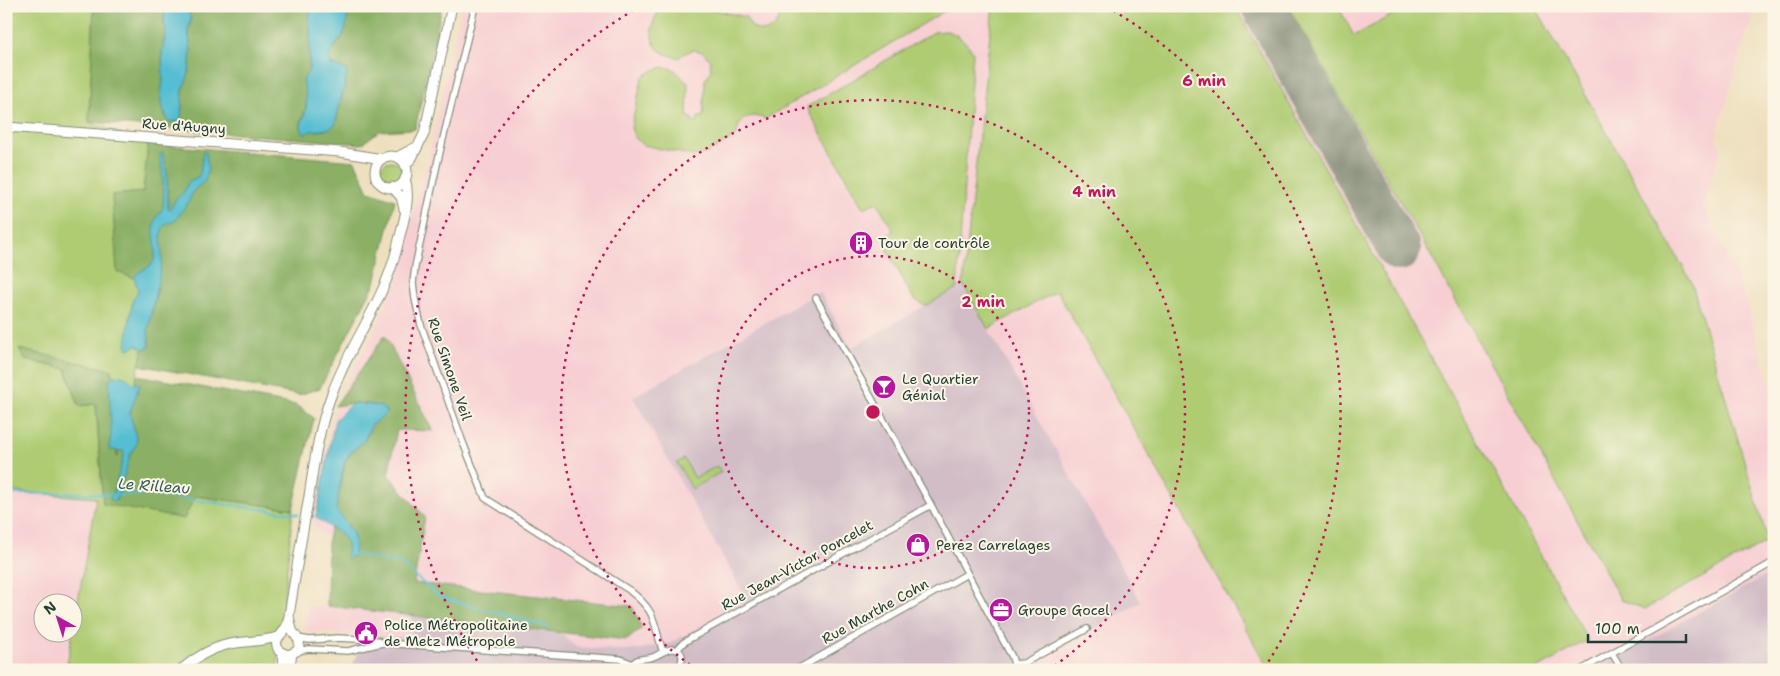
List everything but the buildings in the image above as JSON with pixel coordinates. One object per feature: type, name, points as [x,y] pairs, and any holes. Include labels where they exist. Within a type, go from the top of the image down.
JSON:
[{"type":"main road","points":[[405,165],[412,158],[424,134],[452,6]]},
{"type":"main road","name":"Rue d'Augny","points":[[6,127],[340,152],[382,159]]},
{"type":"main road","points":[[405,178],[399,185],[392,187],[384,186],[375,174],[375,169],[382,159],[389,156],[397,157],[419,145]]},
{"type":"main road","points":[[360,156],[375,169]]},
{"type":"main road","points":[[283,670],[280,651],[276,643],[289,616],[314,463],[330,400],[345,362],[385,285],[395,254],[409,195],[405,178],[405,165],[397,157]]},
{"type":"main road","points":[[392,187],[401,197],[405,212]]},
{"type":"main road","points":[[289,616],[300,644],[289,670]]},
{"type":"main road","points":[[181,670],[196,658],[222,646],[237,642],[260,641],[288,632],[296,635]]},
{"type":"main road","points":[[260,641],[280,651],[295,652]]},
{"type":"street","name":"Rue Simone Veil","points":[[475,6],[438,160],[415,267],[413,283],[421,325],[459,431],[486,498],[629,590],[643,601],[652,615],[663,652]]},
{"type":"street","points":[[816,298],[931,505],[1014,664]]},
{"type":"street","name":"Rue Jean-Victor Poncelet","points":[[677,650],[691,638],[931,505]]},
{"type":"street","points":[[1580,670],[1774,562]]},
{"type":"street","name":"Rue Marthe Cohn","points":[[796,670],[967,574]]},
{"type":"street","points":[[1010,670],[1014,664],[1024,662],[1086,630]]},
{"type":"street","points":[[296,635],[309,640],[337,638],[376,640],[382,643]]},
{"type":"street","points":[[348,652],[349,639]]},
{"type":"street","points":[[295,652],[309,649],[348,652],[382,643],[620,659],[632,667],[637,660],[652,658],[671,649],[677,650],[681,654],[682,664],[676,669]]},
{"type":"street","points":[[1612,653],[1622,670]]},
{"type":"shaded area","points":[[462,6],[1755,6],[1715,139],[1721,147],[1703,207],[1736,275],[1750,315],[1774,401],[1774,670],[351,670],[358,652],[354,635],[304,630],[308,606],[326,607],[331,541],[313,525],[331,422],[345,385],[372,336],[397,282],[424,168],[428,163]]},
{"type":"shaded area","points":[[963,284],[1141,602],[1043,657],[1041,662],[1045,670],[351,670],[358,652],[354,635],[411,638],[413,608],[557,629],[576,647],[636,650],[671,643],[747,600],[633,397],[820,292],[851,348]]},
{"type":"shaded area","points":[[6,491],[96,498],[80,594],[32,594],[32,644],[70,644],[66,670],[6,670]]},
{"type":"shaded area","points":[[1774,571],[1774,670],[1594,670]]},
{"type":"green space","points":[[6,6],[94,6],[89,122],[148,144],[143,192],[112,195],[158,286],[117,460],[112,370],[25,360],[66,369],[79,406],[96,404],[103,504],[195,496],[293,509],[277,670],[66,670],[71,644],[82,644],[82,594],[79,594],[96,498],[6,491]]},
{"type":"green space","points":[[94,6],[165,6],[164,23],[166,29],[162,53],[163,81],[161,93],[165,116],[181,117],[183,90],[189,73],[191,51],[188,29],[191,22],[187,6],[312,6],[309,17],[309,70],[304,83],[307,92],[306,108],[301,122],[301,129],[318,131],[325,130],[336,121],[347,76],[346,70],[333,66],[329,59],[331,51],[343,37],[345,6],[442,6],[415,129],[379,131],[362,144],[89,122]]},
{"type":"green space","points":[[664,6],[696,6],[746,17],[756,29],[768,31],[777,23],[779,8],[782,6],[953,6],[765,119],[754,116],[745,118],[739,125],[737,135],[708,153],[694,156],[643,145],[635,138],[631,128],[642,78],[649,72],[663,68],[676,71],[688,83],[687,116],[692,118],[692,121],[697,122],[698,117],[703,117],[705,80],[711,71],[710,60],[703,52],[693,50],[679,58],[665,54],[658,49],[652,39],[652,26]]},
{"type":"green space","points":[[993,6],[1235,6],[1588,640],[1535,670],[1269,670],[1057,291],[988,329],[963,284]]},
{"type":"green space","points":[[1288,6],[1338,6],[1354,36],[1408,6],[1535,6],[1691,281],[1768,541],[1645,609],[1621,600],[1420,236]]},
{"type":"green space","points":[[947,31],[962,39],[973,52],[957,288],[925,306],[913,298],[887,250],[889,235],[893,230],[877,202],[863,208],[807,107],[934,32]]},
{"type":"green space","points":[[148,144],[355,161],[369,191],[395,200],[375,283],[320,388],[299,395],[139,365],[158,287],[117,272],[112,195],[143,192]]},
{"type":"green space","points":[[391,161],[399,164],[402,172],[399,180],[391,183],[383,180],[380,172],[383,164]]},
{"type":"green space","points":[[385,335],[433,431],[397,430],[388,475],[425,517],[414,583],[632,606],[642,628],[627,640],[327,606],[328,539],[346,460],[365,439],[375,422],[382,416],[375,405],[355,403],[335,406]]},
{"type":"green space","points":[[19,349],[112,370],[117,458],[137,375],[296,405],[314,418],[293,509],[195,496],[184,519],[103,504],[96,404],[79,406],[66,369],[25,360]]},
{"type":"green space","points":[[684,459],[695,478],[717,466],[721,472],[692,489],[677,463]]},
{"type":"water","points":[[165,6],[187,6],[191,19],[188,29],[191,51],[189,73],[183,90],[181,117],[179,121],[169,122],[163,109],[161,93],[163,81],[162,53],[166,29],[164,24]]},
{"type":"water","points":[[312,6],[345,6],[346,28],[329,59],[331,65],[345,69],[347,74],[335,125],[331,128],[305,134],[301,129],[306,105],[303,80],[309,70],[309,17]]},
{"type":"water","points":[[203,152],[206,152],[208,169],[205,181],[194,190],[175,221],[166,224],[162,229],[162,262],[148,330],[150,347],[143,349],[138,345],[128,349],[126,344],[133,298],[138,290],[135,276],[153,262],[155,253],[154,223],[161,211],[164,200],[160,154],[163,153],[167,174],[168,208],[170,209],[176,199],[183,193],[189,181],[198,177]]},
{"type":"water","points":[[118,375],[127,378],[131,382],[140,384],[130,413],[137,441],[136,446],[131,453],[116,501],[110,500],[124,454],[123,451],[110,450],[109,448],[111,435],[109,381]]},
{"type":"water","points":[[351,404],[381,406],[387,413],[371,425],[364,441],[351,452],[344,463],[336,509],[353,533],[355,542],[354,555],[348,559],[346,557],[348,549],[343,538],[316,517],[335,420]]},
{"type":"waterway","name":"Le Rilleau","points":[[6,494],[147,494],[298,514]]},
{"type":"waterway","name":"Le Rilleau","points":[[313,516],[319,516]]},
{"type":"waterway","name":"Le Rilleau","points":[[353,554],[401,564],[440,597],[549,627]]},
{"type":"runway","points":[[1263,6],[1399,249]]},
{"type":"place","name":"Tour de contrôle","points":[[861,243]]},
{"type":"place","name":"Le Quartier Génial","points":[[884,387]]},
{"type":"place","name":"Perez Carrelages","points":[[918,545]]},
{"type":"place","name":"Groupe Gocel","points":[[1001,610]]},
{"type":"place","name":"Police Métropolitaine de Metz Métropole","points":[[366,633]]}]
